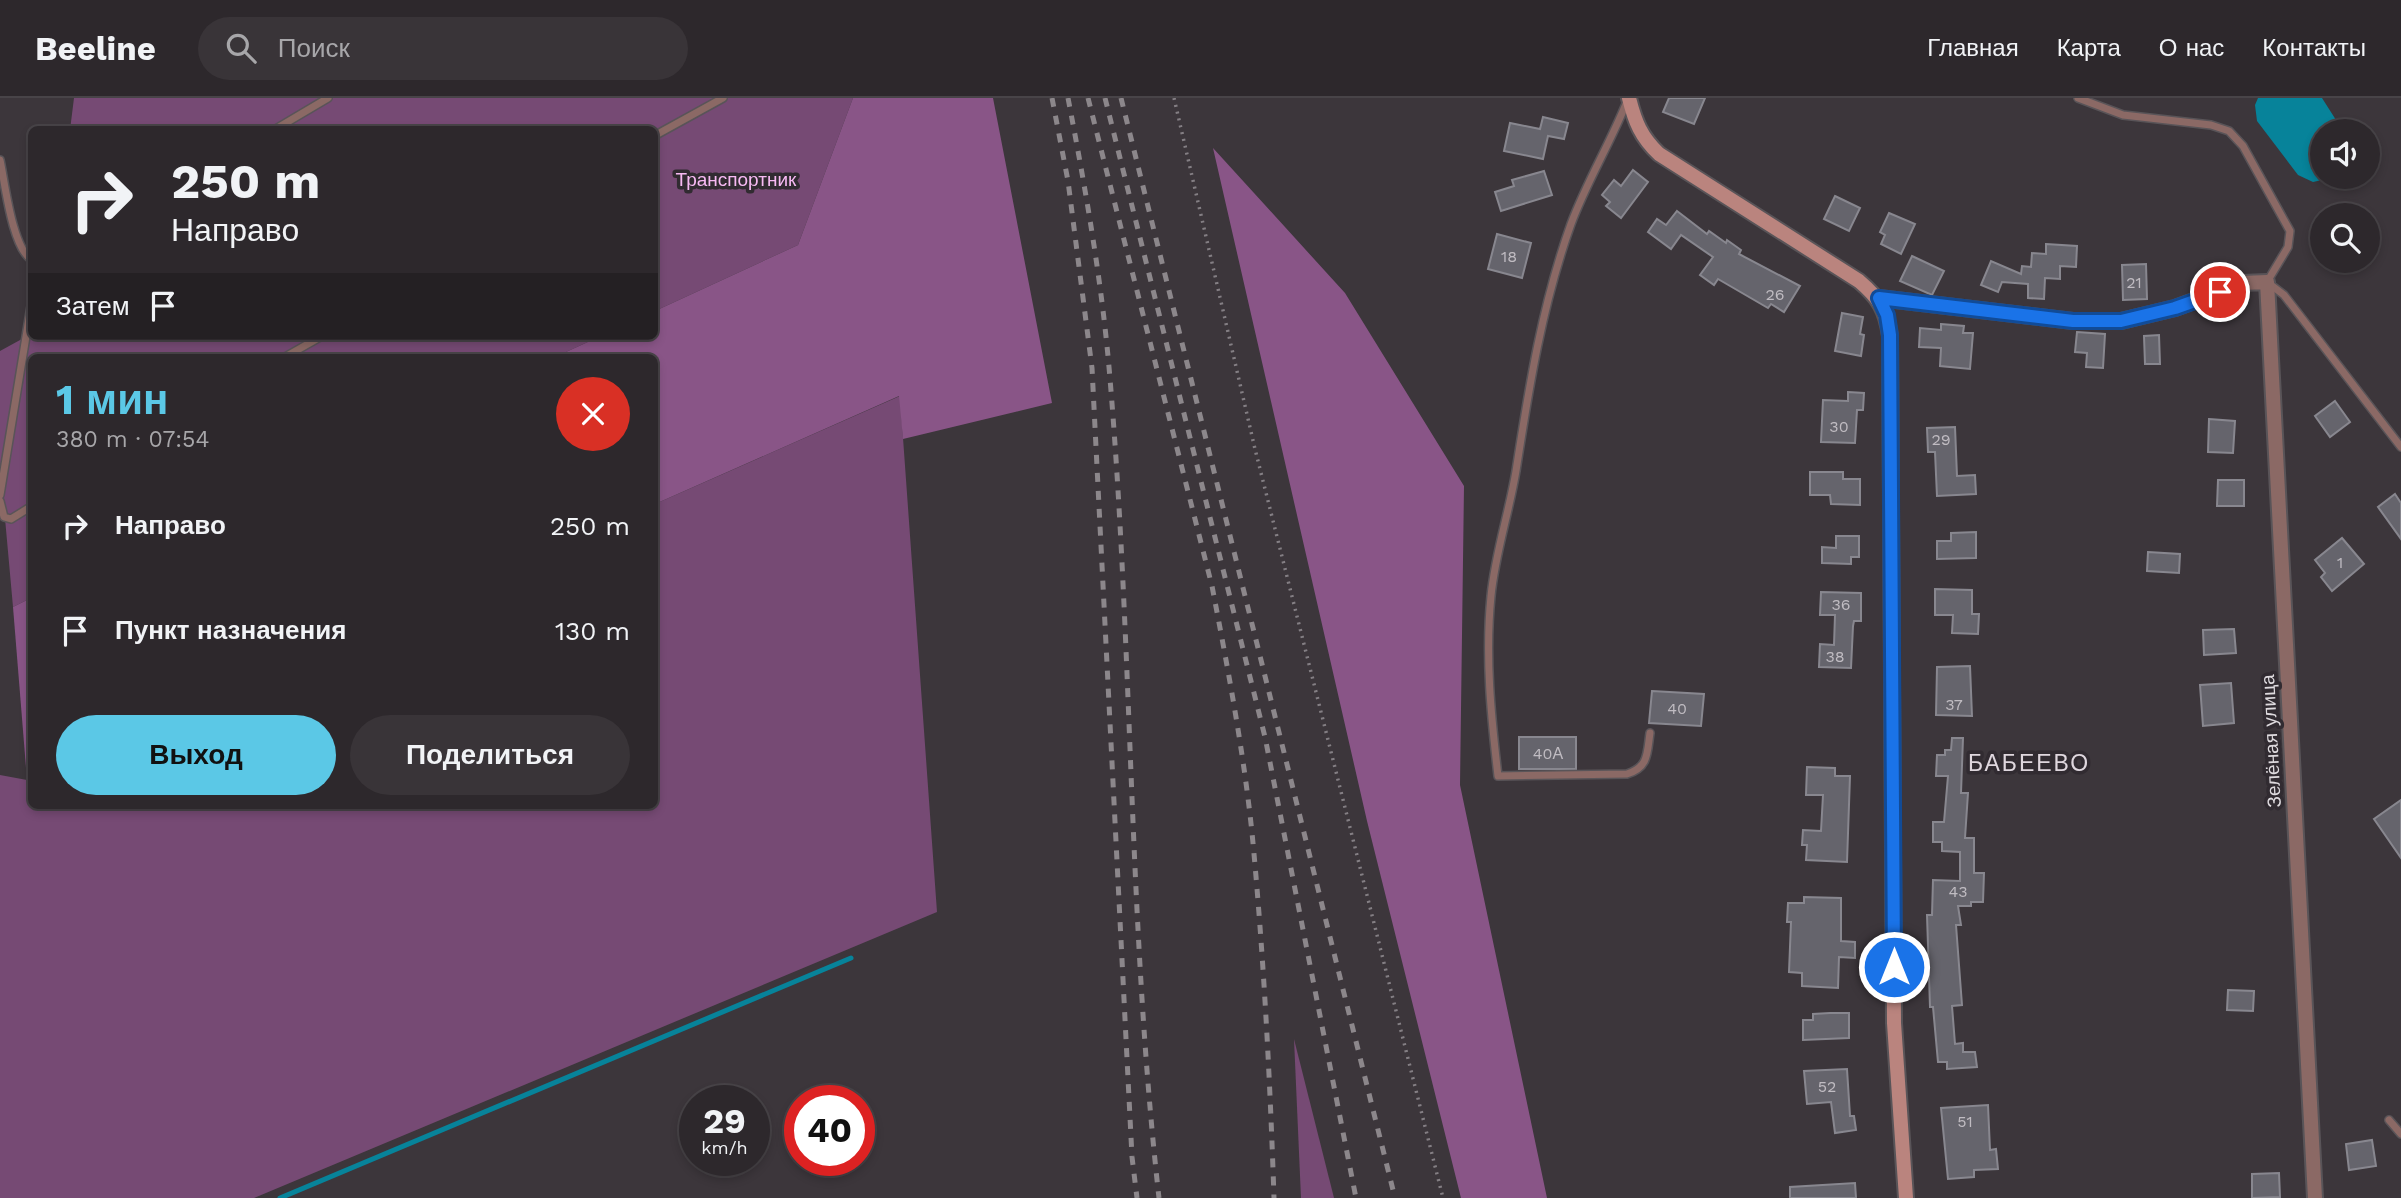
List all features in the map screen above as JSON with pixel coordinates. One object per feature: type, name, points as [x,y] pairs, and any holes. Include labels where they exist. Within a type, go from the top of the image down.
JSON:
[{"type":"street","points":[[1628,98],[1635,122],[1644,139],[1660,154],[1859,281],[1879,298],[1887,315],[1890,335],[1894,1023],[1906,1198]]},
{"type":"street","points":[[1879,298],[2073,321],[2121,321],[2175,308],[2242,284],[2267,282]]},
{"type":"street","name":"Зелёная улица","points":[[2267,282],[2315,1198]]},
{"type":"lane","points":[[281,126],[328,98]]},
{"type":"lane","points":[[658,134],[723,98]]},
{"type":"lane","points":[[1628,98],[1572,223],[1543,310],[1491,594],[1489,673],[1498,776],[1628,774],[1641,770],[1646,761],[1650,733]]},
{"type":"lane","points":[[2078,98],[2123,115],[2211,125],[2229,131],[2243,146],[2290,231],[2288,247],[2267,282],[2284,295],[2401,447]]},
{"type":"lane","points":[[0,160],[15,230],[28,258]]},
{"type":"lane","points":[[0,495],[28,324]]},
{"type":"lane","points":[[290,354],[315,340]]},
{"type":"lane","points":[[0,501],[4,517],[10,519],[28,508]]},
{"type":"lane","points":[[2389,1120],[2401,1134]]},
{"type":"path","points":[[1174,98],[1255,449],[1443,1198]]},
{"type":"green space","name":"Транспортник","points":[[74,98],[853,98],[798,245],[658,310],[658,126],[70,126]]},
{"type":"green space","points":[[28,336],[28,340],[592,340],[562,354],[28,354],[28,600],[13,607],[0,463],[0,351]]},
{"type":"green space","points":[[900,396],[937,912],[254,1198],[0,1198],[0,775],[28,780],[28,809],[658,809],[658,503]]},
{"type":"green space","points":[[1294,1039],[1334,1198],[1301,1198]]},
{"type":"shaded area","points":[[853,98],[993,98],[1052,403],[903,439],[899,396],[658,503],[658,354],[562,354],[592,340],[658,340],[658,310],[798,245]]},
{"type":"shaded area","points":[[1213,148],[1345,293],[1464,486],[1460,785],[1547,1198],[1461,1198],[1367,821]]},
{"type":"shaded area","points":[[28,600],[27,780],[13,607]]},
{"type":"water","points":[[2258,98],[2322,98],[2335,119],[2310,119],[2310,181],[2298,175],[2257,121],[2255,105]]},
{"type":"building","points":[[1669,98],[1705,98],[1694,124],[1663,112]]},
{"type":"building","points":[[1543,117],[1568,123],[1564,139],[1548,136],[1543,159],[1504,151],[1510,123],[1540,129]]},
{"type":"building","points":[[1633,170],[1648,182],[1621,218],[1606,206],[1610,202],[1602,195],[1614,180],[1621,186]]},
{"type":"building","points":[[1544,171],[1552,195],[1501,211],[1495,192],[1514,186],[1512,180]]},
{"type":"building","points":[[1835,196],[1860,208],[1849,231],[1824,219]]},
{"type":"building","points":[[1677,211],[1707,234],[1709,231],[1726,243],[1727,240],[1741,250],[1739,254],[1800,286],[1784,312],[1771,304],[1768,308],[1718,279],[1714,285],[1700,275],[1713,257],[1681,235],[1671,249],[1648,232],[1657,219],[1666,225]]},
{"type":"building","points":[[1889,213],[1915,224],[1901,254],[1881,244],[1885,235],[1880,232]]},
{"type":"building","points":[[1497,234],[1531,243],[1522,278],[1488,269]]},
{"type":"building","points":[[2046,244],[2077,246],[2076,267],[2060,266],[2060,279],[2045,278],[2044,299],[2028,298],[2028,284],[2002,282],[1998,292],[1981,285],[1991,261],[2021,274],[2022,266],[2031,267],[2032,253],[2046,254]]},
{"type":"building","points":[[1912,256],[1944,271],[1932,295],[1900,281]]},
{"type":"building","points":[[2146,264],[2147,299],[2123,300],[2122,265]]},
{"type":"building","points":[[1842,313],[1863,317],[1860,334],[1864,335],[1861,356],[1835,351]]},
{"type":"building","points":[[1941,324],[1964,326],[1963,333],[1973,333],[1970,369],[1940,366],[1941,348],[1919,347],[1920,328],[1941,330]]},
{"type":"building","points":[[2077,332],[2105,334],[2103,368],[2086,367],[2087,353],[2075,352]]},
{"type":"building","points":[[2159,335],[2160,364],[2145,364],[2144,336]]},
{"type":"building","points":[[1848,392],[1864,393],[1863,410],[1857,410],[1855,443],[1821,442],[1823,400],[1848,401]]},
{"type":"building","points":[[2335,401],[2350,422],[2330,437],[2315,416]]},
{"type":"building","points":[[2209,419],[2235,421],[2233,453],[2208,452]]},
{"type":"building","points":[[1955,427],[1957,476],[1975,475],[1976,494],[1937,496],[1935,452],[1928,452],[1927,428]]},
{"type":"building","points":[[1810,472],[1843,472],[1843,479],[1860,479],[1860,505],[1831,504],[1830,495],[1810,495]]},
{"type":"building","points":[[2218,480],[2244,480],[2244,506],[2217,506]]},
{"type":"building","points":[[2395,494],[2401,503],[2401,539],[2378,507]]},
{"type":"building","points":[[1976,532],[1976,558],[1937,559],[1937,541],[1951,541],[1951,533]]},
{"type":"building","points":[[1836,536],[1859,536],[1859,557],[1851,557],[1851,564],[1822,563],[1822,547],[1836,548]]},
{"type":"building","points":[[2342,538],[2364,564],[2332,591],[2321,577],[2325,573],[2315,560]]},
{"type":"building","points":[[2148,552],[2180,554],[2179,573],[2147,571]]},
{"type":"building","points":[[1935,589],[1972,590],[1972,614],[1979,614],[1978,634],[1952,633],[1953,615],[1935,615]]},
{"type":"building","points":[[1821,592],[1861,593],[1861,621],[1854,621],[1851,668],[1819,667],[1820,644],[1834,645],[1835,615],[1820,615]]},
{"type":"building","points":[[2234,629],[2236,653],[2204,655],[2203,630]]},
{"type":"building","points":[[1970,666],[1972,716],[1936,715],[1937,667]]},
{"type":"building","points":[[2231,683],[2234,723],[2203,726],[2200,685]]},
{"type":"building","points":[[1652,691],[1704,694],[1701,726],[1649,723]]},
{"type":"building","points":[[1519,737],[1576,737],[1576,769],[1519,769]]},
{"type":"building","points":[[1952,738],[1963,738],[1961,793],[1968,793],[1965,838],[1974,838],[1974,873],[1984,873],[1983,902],[1958,906],[1961,925],[1956,925],[1962,1005],[1952,1006],[1955,1044],[1963,1043],[1963,1052],[1975,1052],[1977,1067],[1947,1069],[1947,1062],[1938,1062],[1933,1007],[1930,1007],[1927,915],[1932,915],[1933,880],[1960,881],[1960,852],[1942,851],[1942,842],[1933,842],[1933,822],[1944,822],[1948,776],[1936,776],[1937,755],[1945,755],[1945,750],[1951,750]]},
{"type":"building","points":[[1807,767],[1835,768],[1835,776],[1850,776],[1847,862],[1806,860],[1807,845],[1802,845],[1803,830],[1821,831],[1823,795],[1806,795]]},
{"type":"building","points":[[2401,800],[2401,858],[2374,819]]},
{"type":"building","points":[[1804,897],[1841,898],[1841,941],[1855,942],[1855,958],[1839,957],[1838,988],[1802,986],[1802,973],[1789,972],[1791,922],[1787,922],[1788,903],[1804,903]]},
{"type":"building","points":[[2228,990],[2254,991],[2253,1011],[2227,1010]]},
{"type":"building","points":[[1849,1013],[1849,1038],[1803,1040],[1803,1020],[1813,1020],[1813,1014]]},
{"type":"building","points":[[1847,1069],[1850,1116],[1854,1116],[1856,1130],[1835,1133],[1831,1102],[1807,1104],[1804,1071]]},
{"type":"building","points":[[1988,1105],[1990,1150],[1996,1149],[1998,1169],[1974,1170],[1974,1177],[1948,1179],[1941,1108]]},
{"type":"building","points":[[2372,1140],[2376,1166],[2349,1170],[2346,1144]]},
{"type":"building","points":[[2279,1173],[2280,1197],[2252,1198],[2252,1174]]},
{"type":"building","points":[[1855,1183],[1856,1198],[1790,1198],[1790,1187]]},
{"type":"waterway","points":[[280,1198],[851,958]]},
{"type":"railway","points":[[1052,98],[1068,181],[1092,368],[1132,1157],[1137,1198]]},
{"type":"railway","points":[[1068,98],[1092,232],[1109,367],[1123,574],[1141,991],[1159,1198]]},
{"type":"railway","points":[[1088,98],[1212,586],[1236,714],[1250,811],[1257,887],[1274,1198]]},
{"type":"railway","points":[[1105,98],[1265,737],[1356,1198]]},
{"type":"railway","points":[[1121,98],[1395,1198]]},
{"type":"district","name":"БАБЕЕВО","points":[[2029,763]]},
{"type":"route","points":[[1894,967],[1890,335],[1887,315],[1879,298],[2073,321],[2121,321],[2175,308],[2220,292]]}]
